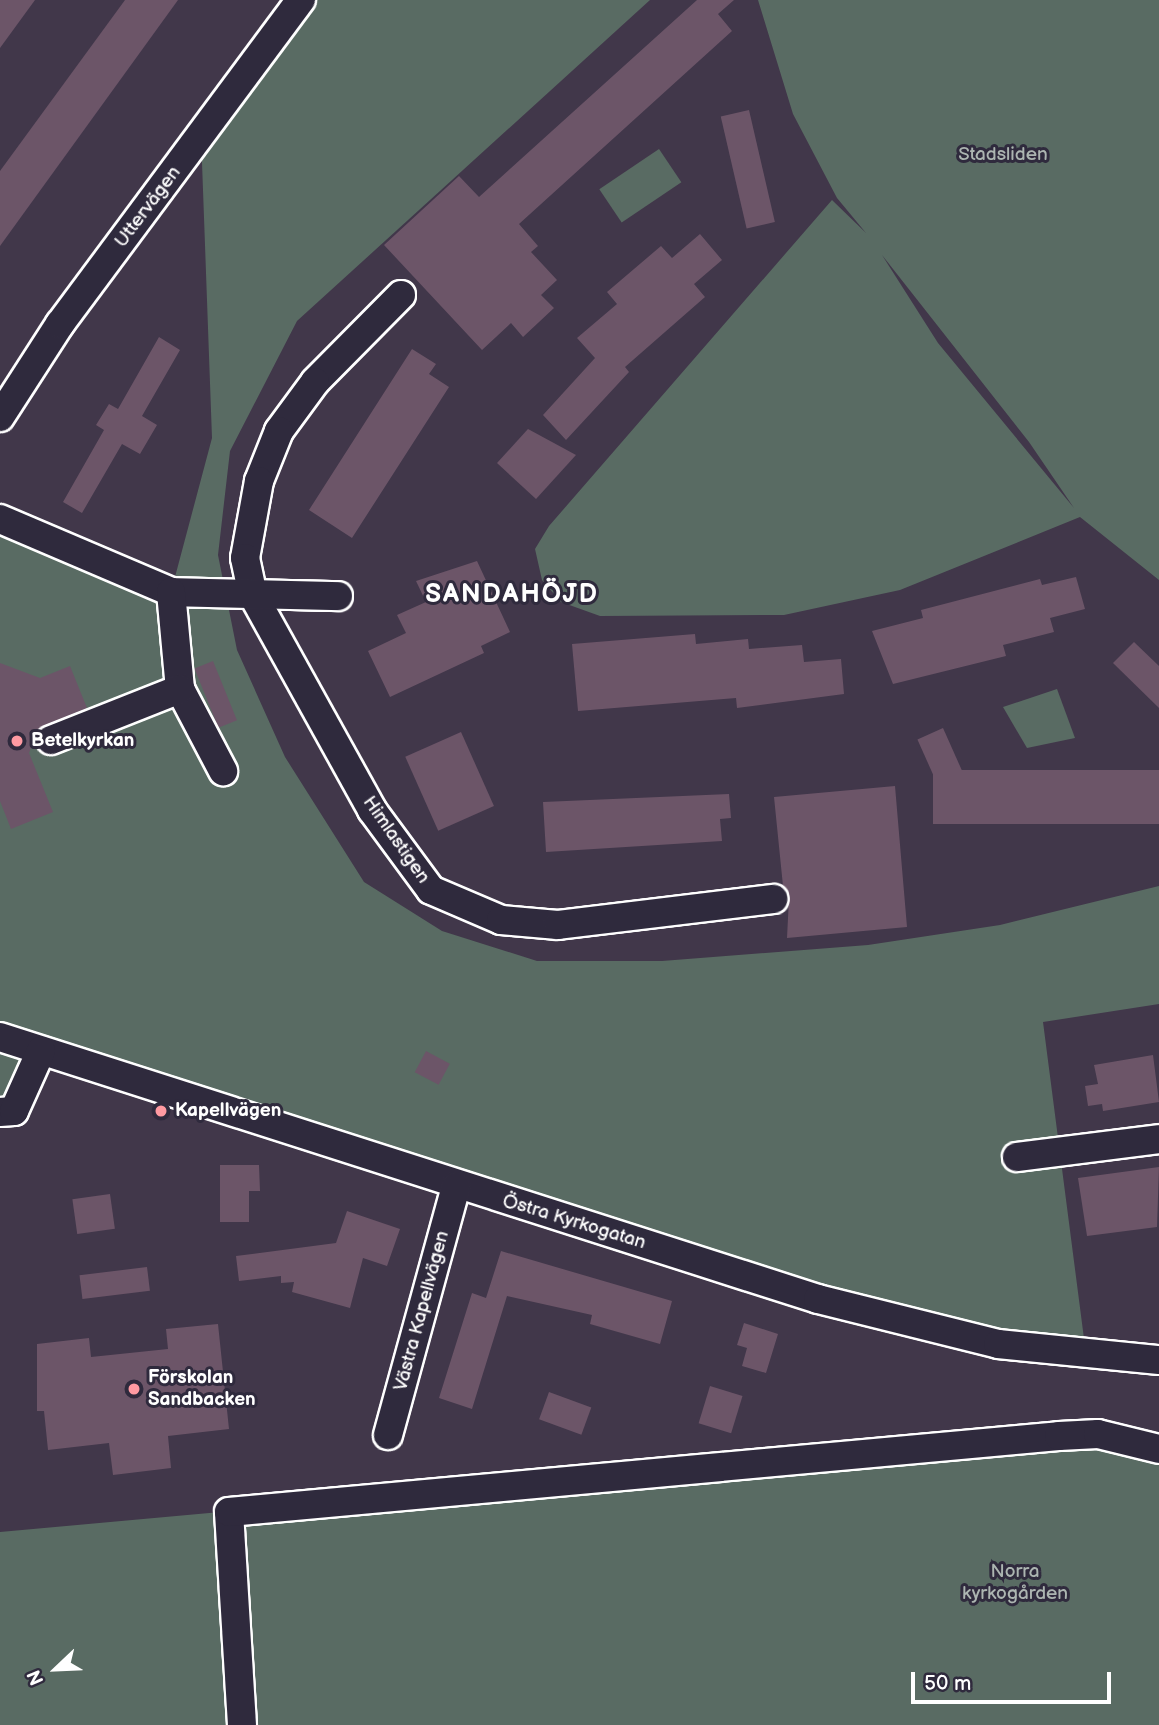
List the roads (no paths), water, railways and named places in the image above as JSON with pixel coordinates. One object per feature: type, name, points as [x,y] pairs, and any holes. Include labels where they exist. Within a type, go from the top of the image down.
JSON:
[{"type":"street","name":"Uttervägen","points":[[0,417],[60,324],[301,0]]},
{"type":"street","name":"Himlastigen","points":[[401,295],[314,382],[279,432],[248,527],[246,558],[253,595],[372,810],[431,890],[458,906],[501,920],[558,925],[773,899]]},
{"type":"street","points":[[0,519],[170,592],[338,596]]},
{"type":"street","points":[[170,592],[180,689],[223,771]]},
{"type":"street","points":[[51,740],[180,689]]},
{"type":"street","name":"Östra Kyrkogatan","points":[[0,1037],[456,1186],[906,1322],[998,1344],[1159,1360]]},
{"type":"street","points":[[0,1112],[14,1111],[41,1051]]},
{"type":"street","points":[[1017,1157],[1159,1139]]},
{"type":"street","name":"Västra Kapellvägen","points":[[388,1435],[456,1186]]},
{"type":"street","points":[[242,1725],[229,1512],[1059,1436],[1098,1434],[1159,1449]]},
{"type":"place","name":"Betelkyrkan","points":[[17,741]]},
{"type":"place","name":"Kapellvägen","points":[[161,1111]]},
{"type":"place","name":"Förskolan Sandbacken","points":[[134,1389]]},
{"type":"district","name":"SANDAHÖJD","points":[[512,595]]},
{"type":"park label","name":"Stadsliden","points":[[1003,155]]},
{"type":"park label","name":"Norra kyrkogården","points":[[1015,1583]]}]
